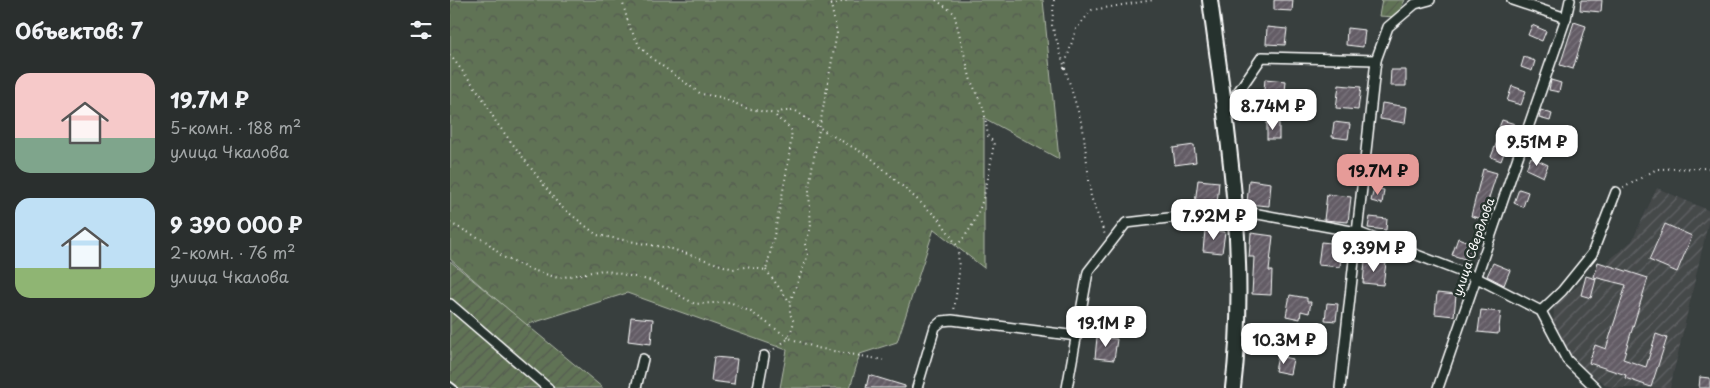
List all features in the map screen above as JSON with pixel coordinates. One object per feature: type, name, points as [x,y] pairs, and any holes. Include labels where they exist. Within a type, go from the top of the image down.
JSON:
[{"type":"main road","points":[[1210,0],[1236,210],[1239,293],[1233,388]]},
{"type":"street","points":[[1340,388],[1376,60],[1388,27],[1415,2],[1430,0]]},
{"type":"street","points":[[1512,0],[1566,18]]},
{"type":"street","name":"улица Свердлова","points":[[1438,388],[1566,18],[1570,0]]},
{"type":"street","points":[[1225,111],[1262,57],[1376,60]]},
{"type":"street","points":[[1540,311],[1562,291],[1592,254],[1616,192]]},
{"type":"street","points":[[1067,388],[1078,336],[1088,272],[1126,223],[1236,210],[1357,232],[1476,278],[1540,311],[1567,360],[1596,388]]},
{"type":"street","points":[[450,304],[548,388]]},
{"type":"street","points":[[917,388],[935,327],[942,321],[952,320],[1078,336]]},
{"type":"street","points":[[758,388],[764,356]]},
{"type":"street","points":[[636,388],[643,359]]},
{"type":"lane","points":[[450,384],[454,388]]},
{"type":"path","points":[[622,0],[629,26],[640,47],[654,60],[701,94],[720,96],[746,108],[775,114],[783,111],[796,111],[820,128],[870,157],[940,220],[956,245],[959,273],[952,320]]},
{"type":"path","points":[[764,356],[789,338],[794,322],[790,314],[790,302],[808,255],[805,244],[811,221],[809,190],[837,33],[831,5],[833,0]]},
{"type":"path","points":[[831,5],[849,0]]},
{"type":"path","points":[[936,0],[954,13],[971,82],[984,110],[988,136],[994,143],[981,206],[968,232],[956,245]]},
{"type":"path","points":[[1054,0],[1052,25],[1083,128],[1090,197],[1095,214],[1105,235],[1105,250]]},
{"type":"path","points":[[1064,69],[1076,29],[1092,10],[1153,0]]},
{"type":"path","points":[[450,54],[481,95],[496,122],[559,205],[597,235],[672,249],[733,269],[745,267],[766,270],[790,302]]},
{"type":"path","points":[[766,270],[777,228],[785,172],[793,138],[791,130],[775,114]]},
{"type":"path","points":[[1616,192],[1657,169],[1710,168]]},
{"type":"path","points":[[450,223],[487,242],[503,256],[529,269],[558,278],[603,270],[653,281],[695,304],[730,302],[751,312],[789,338],[817,348],[884,360]]},
{"type":"shaded area","points":[[1657,188],[1710,211],[1710,215],[1670,388],[1616,388],[1608,386],[1569,360],[1553,329],[1554,306],[1632,241]]},
{"type":"green space","points":[[450,0],[1043,0],[1059,159],[984,118],[984,268],[934,229],[897,342],[860,354],[850,388],[780,388],[787,350],[627,293],[526,325],[450,259]]},
{"type":"green space","points":[[1382,0],[1405,0],[1396,17],[1379,16]]},
{"type":"green space","points":[[450,261],[603,388],[450,388]]},
{"type":"building","points":[[1274,0],[1293,0],[1292,11],[1274,10]]},
{"type":"building","points":[[1581,0],[1602,0],[1601,12],[1580,10]]},
{"type":"building","points":[[1574,22],[1586,26],[1573,69],[1560,65]]},
{"type":"building","points":[[1532,25],[1546,31],[1542,41],[1528,35]]},
{"type":"building","points":[[1267,27],[1287,29],[1285,45],[1266,44]]},
{"type":"building","points":[[1347,28],[1365,30],[1363,47],[1346,45]]},
{"type":"building","points":[[1524,57],[1535,61],[1532,71],[1521,67]]},
{"type":"building","points":[[1391,70],[1406,70],[1406,86],[1390,86]]},
{"type":"building","points":[[1265,79],[1286,81],[1284,104],[1263,101]]},
{"type":"building","points":[[1551,80],[1561,83],[1559,92],[1549,90]]},
{"type":"building","points":[[1339,85],[1361,87],[1358,110],[1336,108]]},
{"type":"building","points":[[1512,86],[1526,91],[1521,105],[1507,101]]},
{"type":"building","points":[[1382,103],[1407,107],[1405,123],[1380,119]]},
{"type":"building","points":[[1541,110],[1552,114],[1550,121],[1539,118]]},
{"type":"building","points":[[1502,120],[1515,124],[1501,161],[1491,157],[1500,134],[1497,133]]},
{"type":"building","points":[[1334,122],[1350,124],[1348,139],[1332,137]]},
{"type":"building","points":[[1267,123],[1279,123],[1279,139],[1267,139]]},
{"type":"building","points":[[1541,129],[1552,132],[1548,143],[1537,140]]},
{"type":"building","points":[[1194,145],[1196,162],[1175,165],[1173,148]]},
{"type":"building","points":[[1531,157],[1548,165],[1543,177],[1526,169]]},
{"type":"building","points":[[1483,169],[1497,173],[1482,219],[1471,216]]},
{"type":"building","points":[[1198,180],[1219,182],[1217,205],[1195,203]]},
{"type":"building","points":[[1249,180],[1271,183],[1269,206],[1247,204]]},
{"type":"building","points":[[1374,188],[1384,190],[1382,204],[1371,201]]},
{"type":"building","points":[[1519,189],[1528,192],[1523,207],[1514,203]]},
{"type":"building","points":[[1327,194],[1351,197],[1348,222],[1324,220]]},
{"type":"building","points":[[1370,217],[1387,219],[1386,230],[1368,228]]},
{"type":"building","points":[[1665,224],[1692,236],[1677,272],[1649,260]]},
{"type":"building","points":[[1205,230],[1225,232],[1222,253],[1203,251]]},
{"type":"building","points":[[1251,233],[1273,236],[1269,271],[1272,271],[1271,295],[1252,294],[1254,257],[1249,257]]},
{"type":"building","points":[[1458,238],[1474,244],[1468,260],[1452,255]]},
{"type":"building","points":[[1321,242],[1342,244],[1340,267],[1318,265]]},
{"type":"building","points":[[1365,261],[1386,263],[1383,285],[1363,283]]},
{"type":"building","points":[[1598,262],[1648,278],[1623,359],[1646,367],[1656,334],[1667,338],[1651,387],[1625,378],[1626,375],[1589,363],[1595,345],[1606,349],[1626,285],[1594,277]]},
{"type":"building","points":[[1493,263],[1510,270],[1504,285],[1487,276]]},
{"type":"building","points":[[1586,276],[1596,279],[1591,298],[1581,295]]},
{"type":"building","points":[[1437,293],[1456,295],[1454,316],[1435,314]]},
{"type":"building","points":[[1290,295],[1307,298],[1307,302],[1311,302],[1309,313],[1301,311],[1300,319],[1286,316]]},
{"type":"building","points":[[1327,303],[1338,304],[1336,321],[1325,320]]},
{"type":"building","points":[[1481,310],[1501,312],[1498,334],[1478,332]]},
{"type":"building","points":[[631,317],[653,319],[651,344],[628,341]]},
{"type":"building","points":[[1097,337],[1117,339],[1114,360],[1095,358]]},
{"type":"building","points":[[1278,356],[1293,359],[1290,374],[1275,371]]},
{"type":"building","points":[[714,357],[737,359],[734,384],[711,381]]},
{"type":"building","points":[[869,375],[905,386],[905,388],[866,388]]},
{"type":"building","points":[[1700,377],[1710,378],[1710,388],[1699,388]]}]
